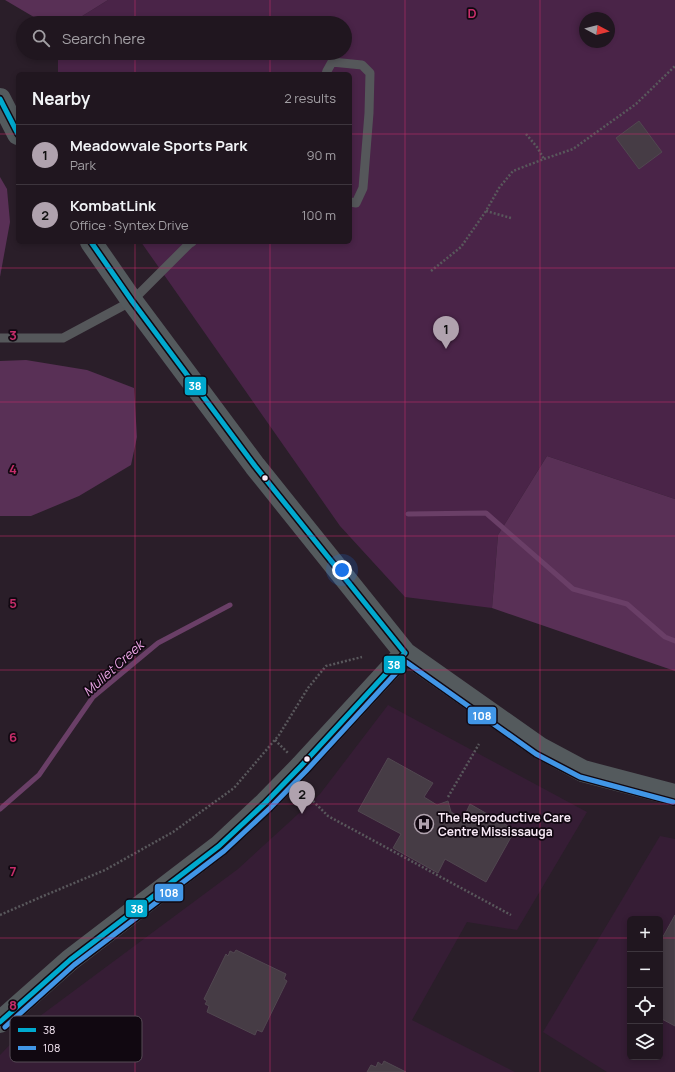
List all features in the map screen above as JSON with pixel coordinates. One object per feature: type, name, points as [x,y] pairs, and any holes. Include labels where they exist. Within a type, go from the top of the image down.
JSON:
[{"type":"main road","points":[[0,99],[9,126]]},
{"type":"main road","points":[[92,244],[132,301],[255,466],[405,653],[540,748],[583,771],[675,795]]},
{"type":"main road","points":[[0,1022],[70,960],[219,846],[265,803],[301,766],[405,653]]},
{"type":"lane","points":[[327,72],[332,62],[362,65],[370,73],[369,113],[363,188],[356,202],[352,202]]},
{"type":"lane","points":[[0,338],[63,338],[132,301],[189,244]]},
{"type":"path","points":[[431,271],[461,247],[486,211],[499,188],[513,171],[573,149],[636,104],[675,66]]},
{"type":"path","points":[[526,134],[544,159]]},
{"type":"path","points":[[486,211],[511,218]]},
{"type":"path","points":[[0,915],[40,896],[104,870],[173,832],[234,788],[280,735],[308,688],[326,666],[362,657]]},
{"type":"path","points":[[448,797],[479,744]]},
{"type":"path","points":[[313,801],[328,816],[511,915]]},
{"type":"shaded area","points":[[5,0],[108,0],[82,16],[32,16]]},
{"type":"shaded area","points":[[108,0],[675,0],[675,499],[547,456],[498,535],[492,608],[405,597],[340,526],[142,244],[352,244],[352,72],[58,72],[58,60],[352,60],[352,16],[82,16]]},
{"type":"shaded area","points":[[0,177],[7,189],[10,222],[0,277]]},
{"type":"shaded area","points":[[26,360],[87,370],[134,388],[137,437],[131,465],[79,496],[31,516],[0,516],[0,361]]},
{"type":"shaded area","points":[[547,456],[675,499],[675,671],[492,608],[498,535]]},
{"type":"shaded area","points":[[388,705],[587,812],[517,930],[467,922],[412,1020],[515,1072],[0,1072],[0,1055],[10,1045],[10,1062],[142,1062],[142,1016],[40,1016],[238,869],[320,794]]},
{"type":"shaded area","points":[[660,836],[675,839],[675,1072],[607,1072],[543,1032]]},
{"type":"building","points":[[639,121],[662,152],[639,169],[616,138]]},
{"type":"building","points":[[388,758],[433,783],[424,797],[437,805],[448,801],[451,812],[463,819],[470,804],[515,830],[486,882],[445,859],[438,873],[393,848],[401,834],[358,811]]},
{"type":"building","points":[[675,915],[675,1026],[663,1020],[663,937]]},
{"type":"building","points":[[236,950],[286,974],[284,979],[287,981],[262,1032],[257,1030],[255,1035],[207,1012],[209,1006],[205,1004],[207,1001],[204,999],[226,954],[228,956],[230,951],[234,953]]},
{"type":"building","points":[[384,1061],[406,1072],[367,1072],[371,1065],[376,1067],[378,1062],[382,1065]]},
{"type":"waterway","points":[[408,514],[486,513],[573,589],[627,604],[665,637],[675,641]]},
{"type":"waterway","name":"Mullet Creek","points":[[0,809],[39,775],[93,697],[158,643],[230,605]]},
{"type":"transit line","name":"38","points":[[0,99],[16,130]]},
{"type":"transit line","name":"38","points":[[0,1022],[70,960],[219,846],[265,803],[301,766],[405,653],[255,466],[132,301],[92,244]]},
{"type":"transit line","name":"108","points":[[17,1016],[74,965],[224,851],[270,808],[306,771],[406,662],[536,754],[580,777],[673,802]]},
{"type":"transit line","name":"108","points":[[5,1027],[10,1023]]},
{"type":"place","name":"Meadowvale Sports Park","points":[[446,349]]},
{"type":"place","name":"KombatLink","points":[[302,814]]},
{"type":"place","name":"The Reproductive Care Centre Mississauga","points":[[424,824]]}]
